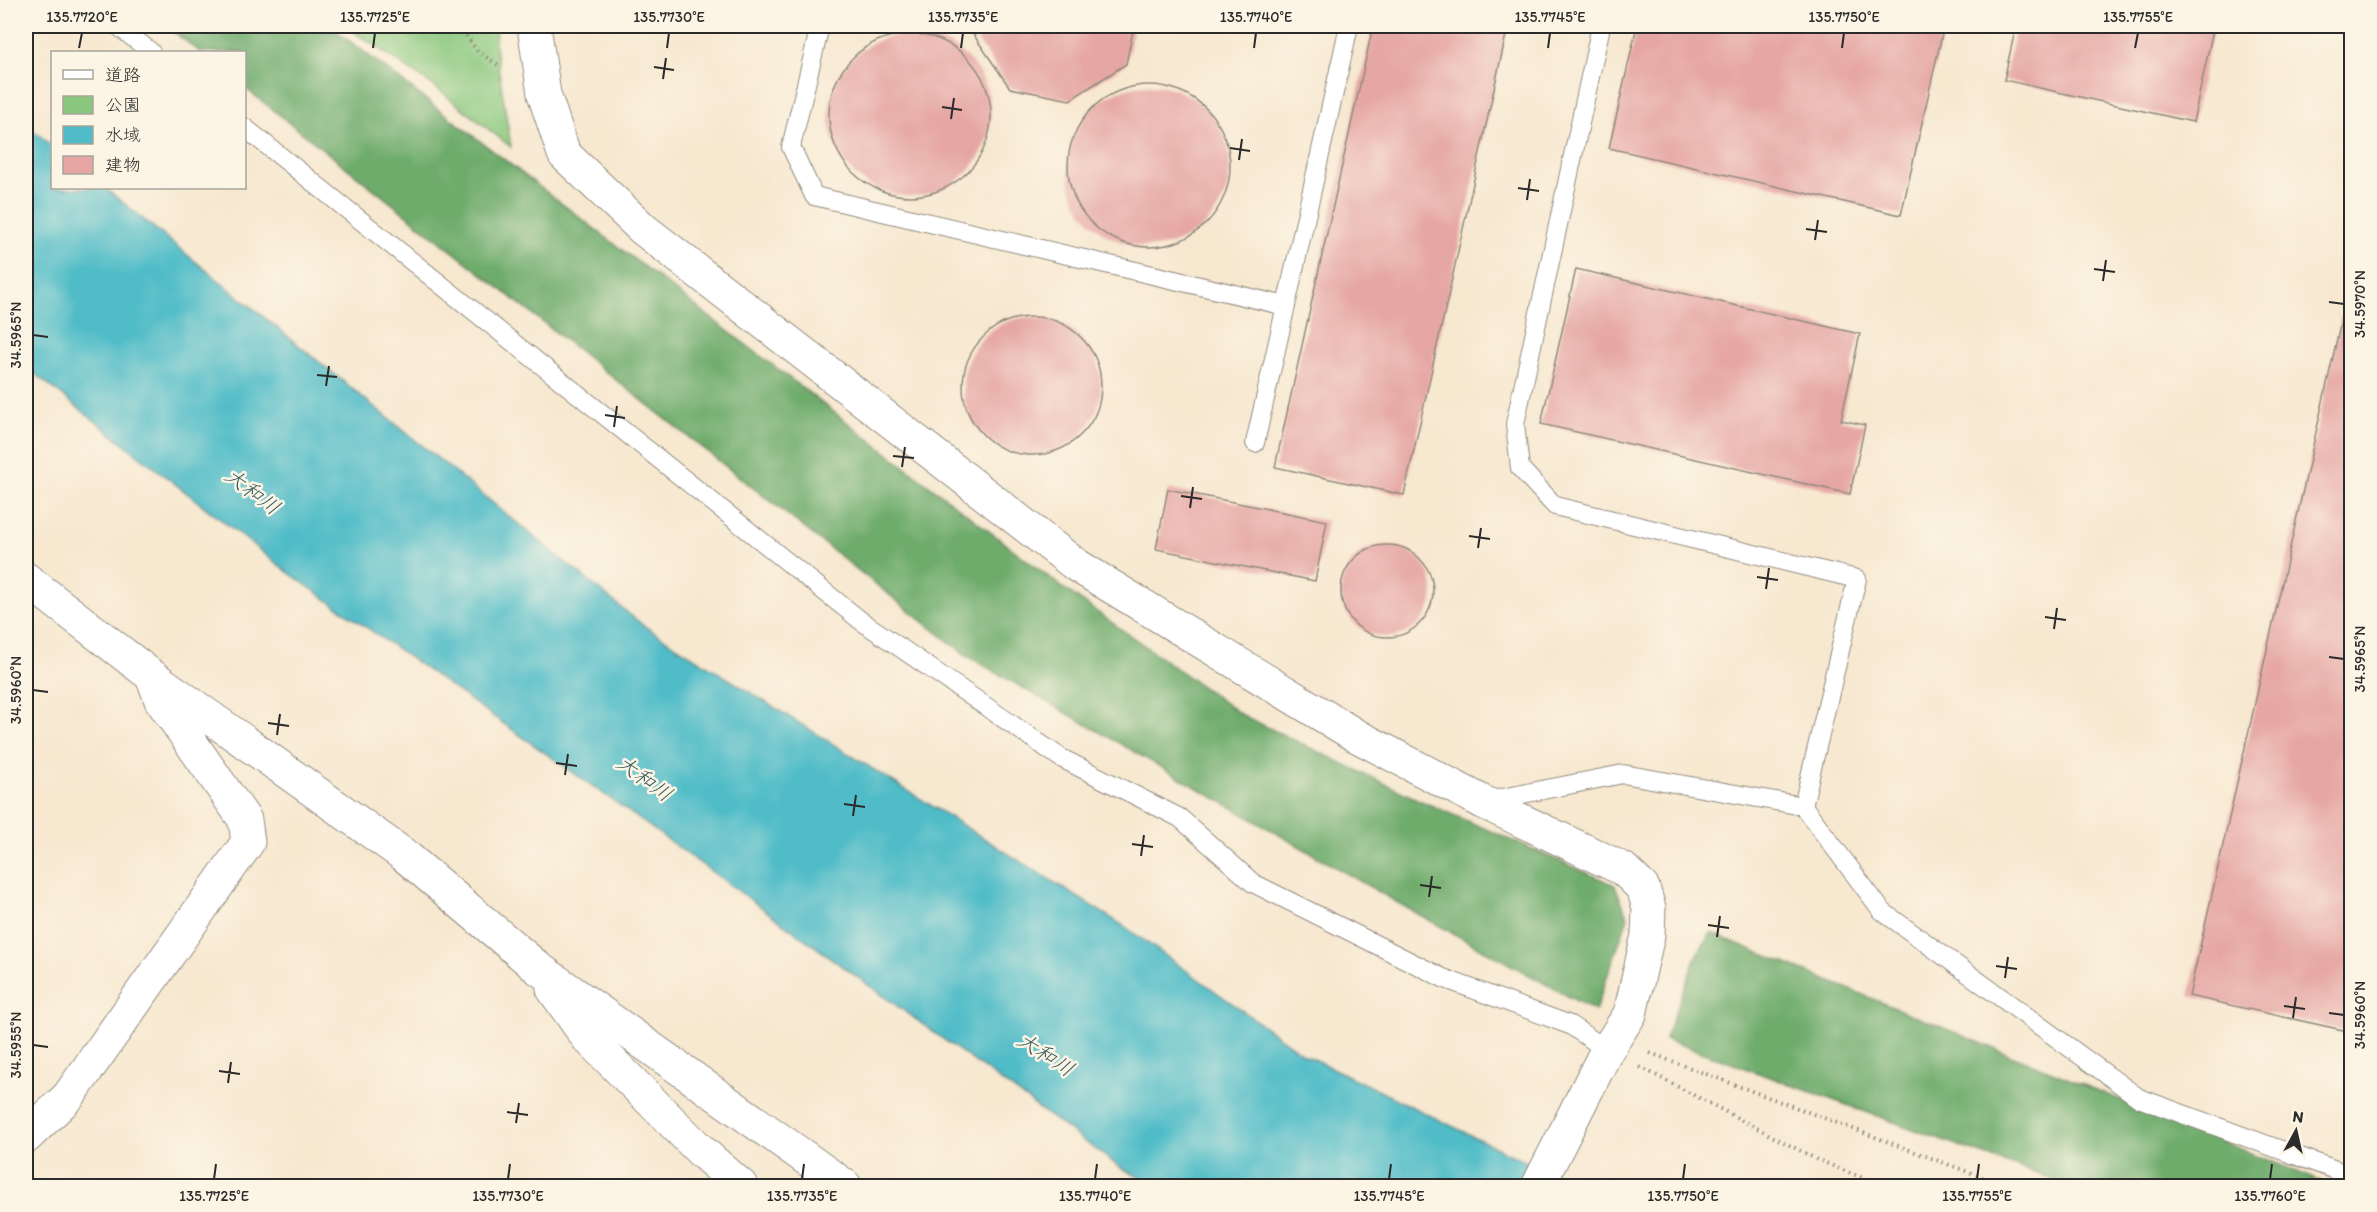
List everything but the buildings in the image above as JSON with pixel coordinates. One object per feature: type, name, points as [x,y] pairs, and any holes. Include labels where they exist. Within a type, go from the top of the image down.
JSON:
[{"type":"street","points":[[534,26],[544,94],[564,154],[643,229],[1077,565],[1354,735],[1483,802],[1623,869],[1643,888],[1649,908],[1646,944],[1630,1014],[1607,1050],[1538,1186]]},
{"type":"street","points":[[26,579],[152,676],[404,855],[538,968],[844,1186]]},
{"type":"street","points":[[26,1137],[68,1097],[248,842],[245,820],[160,700],[152,676]]},
{"type":"street","points":[[538,968],[587,1037],[701,1151],[741,1186]]},
{"type":"lane","points":[[118,26],[150,51]]},
{"type":"lane","points":[[820,26],[791,147],[814,196],[1286,306]]},
{"type":"lane","points":[[1255,442],[1349,26]]},
{"type":"lane","points":[[1601,26],[1515,424],[1520,468],[1555,506],[1857,579],[1803,806]]},
{"type":"lane","points":[[246,129],[860,620],[1061,758],[1180,818],[1253,883],[1443,978],[1570,1025],[1607,1050]]},
{"type":"lane","points":[[1483,802],[1623,774],[1803,806],[1882,911],[2139,1098],[2352,1176]]},
{"type":"path","points":[[459,26],[478,52],[504,69]]},
{"type":"path","points":[[1607,1050],[1818,1160],[1883,1186]]},
{"type":"path","points":[[1649,1052],[2006,1186]]},
{"type":"green space","points":[[166,26],[330,26],[1062,587],[1242,715],[1419,800],[1615,885],[1628,918],[1595,1011],[1407,908],[967,656],[246,89],[246,51],[199,51]]},
{"type":"green space","points":[[345,26],[496,26],[495,46],[511,147],[434,86]]},
{"type":"green space","points":[[1711,933],[2332,1186],[2070,1186],[1665,1039],[1697,954]]},
{"type":"water","name":"大和川","points":[[26,124],[51,145],[51,189],[106,189],[644,626],[1124,926],[1303,1054],[1576,1186],[1155,1186],[1120,1167],[625,809],[289,573],[26,367]]}]
